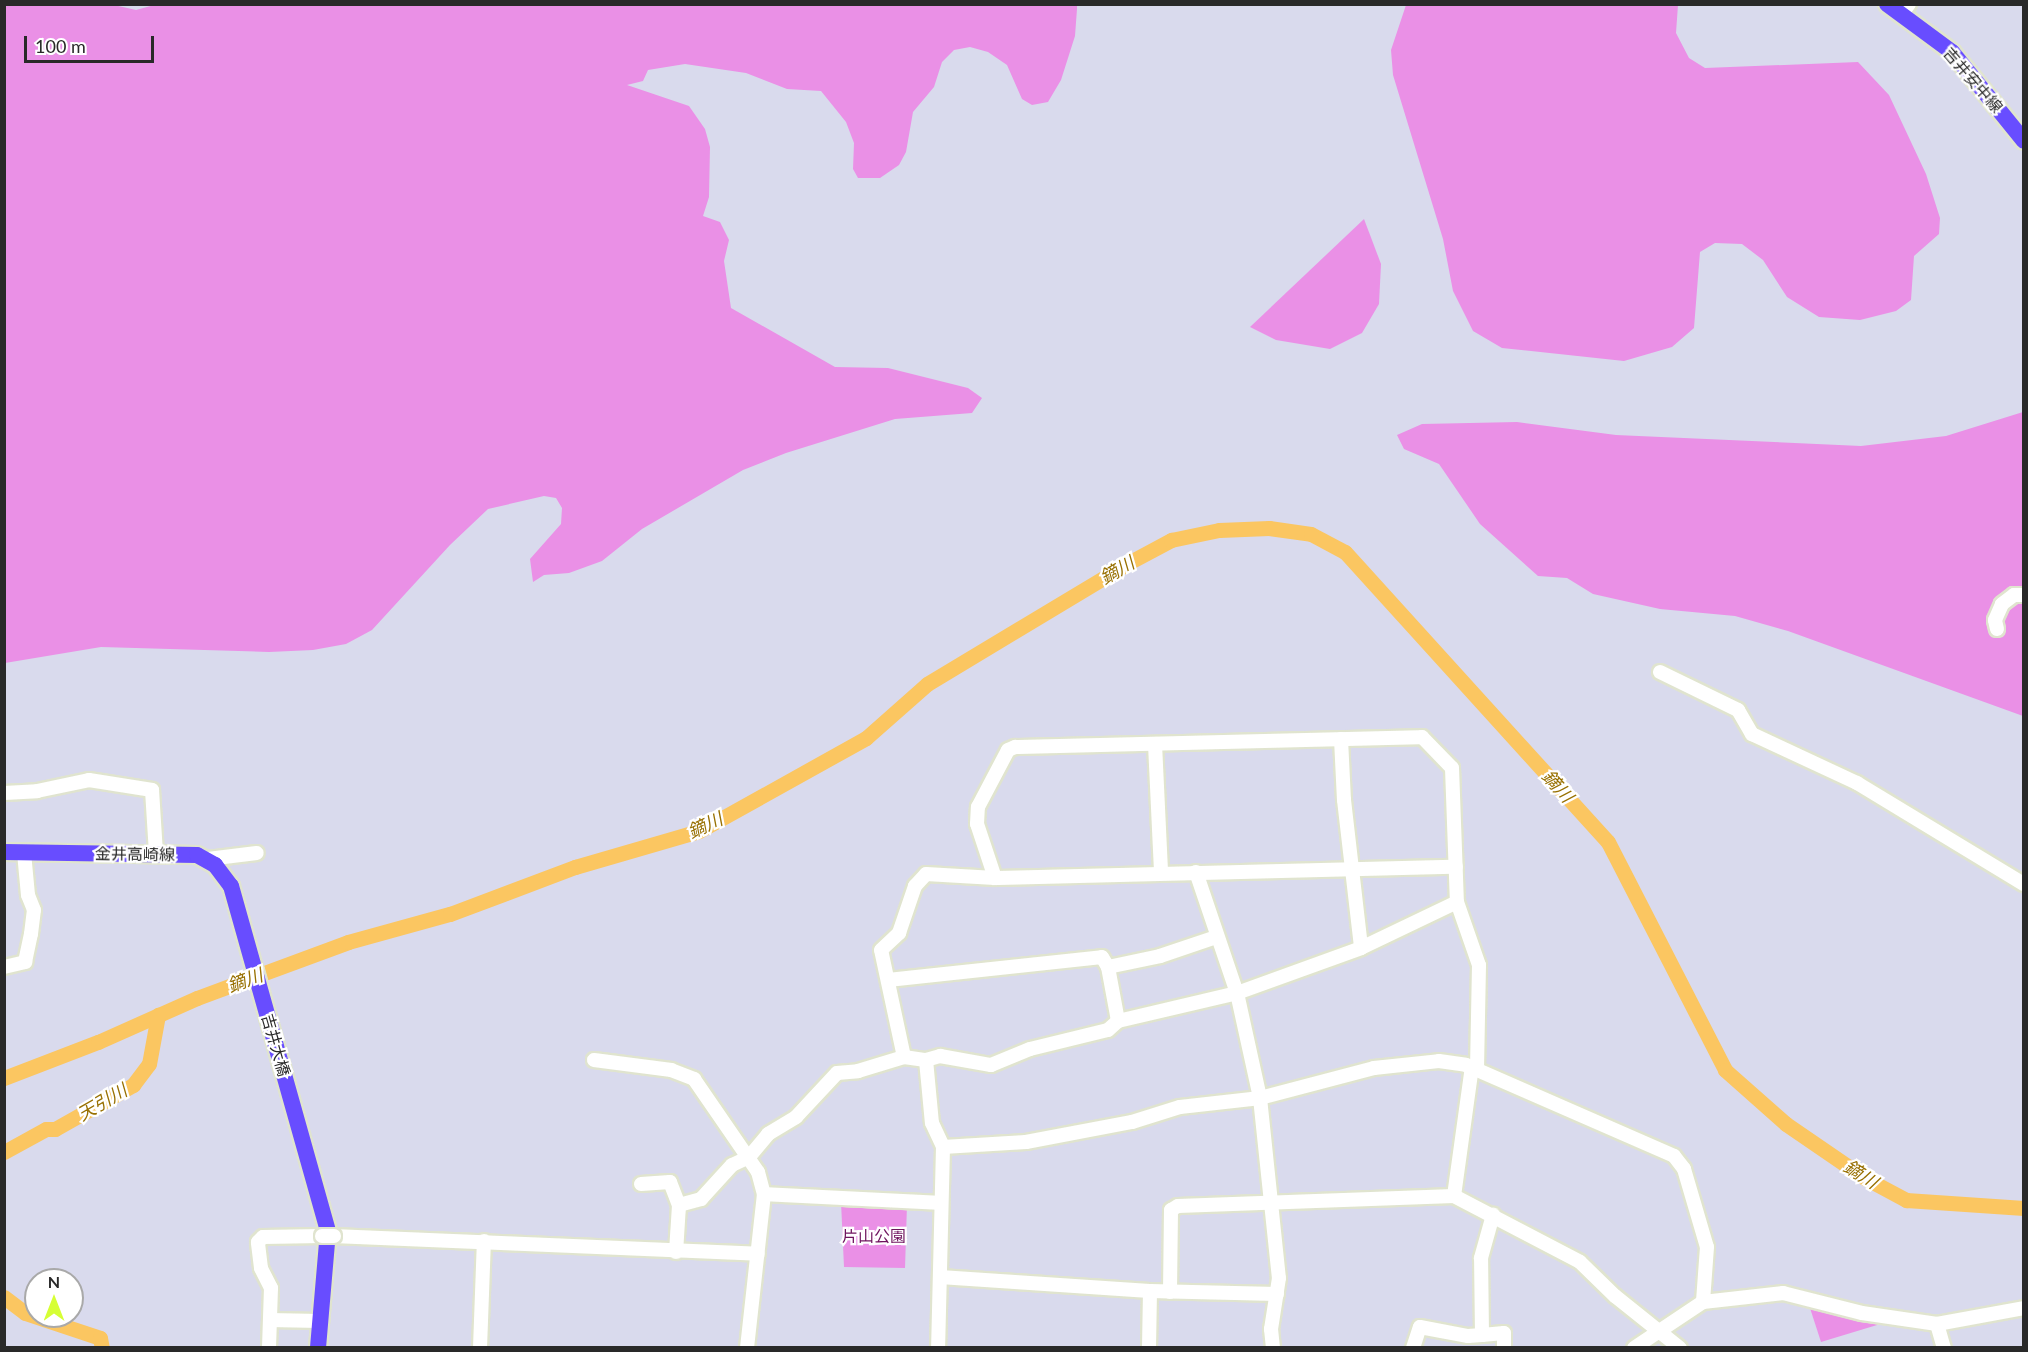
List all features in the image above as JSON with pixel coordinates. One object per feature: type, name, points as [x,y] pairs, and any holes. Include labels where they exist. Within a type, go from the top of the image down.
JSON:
[{"type":"main road","name":"吉井安中線","points":[[1899,8],[1952,52],[2024,141]]},
{"type":"main road","name":"金井高崎線","points":[[4,852],[156,853],[208,859]]},
{"type":"main road","name":"吉井大橋","points":[[208,859],[231,886],[328,1231],[320,1321]]},
{"type":"main road","points":[[318,1347],[320,1321]]},
{"type":"street","points":[[1997,629],[1995,620],[2002,604],[2014,595],[2024,595]]},
{"type":"street","points":[[1660,672],[1738,710],[1752,734],[1857,783],[2024,884]]},
{"type":"street","points":[[995,878],[977,824],[978,807],[1008,750],[1422,737],[1452,768],[1456,902],[1479,965],[1474,1067],[1454,1196]]},
{"type":"street","points":[[1341,739],[1351,869],[1360,948]]},
{"type":"street","points":[[1155,744],[1161,872]]},
{"type":"street","points":[[4,793],[37,791],[88,780],[152,790],[156,853]]},
{"type":"street","points":[[4,967],[26,962],[32,934],[34,910],[28,895],[24,853]]},
{"type":"street","points":[[208,859],[257,853]]},
{"type":"street","points":[[904,1057],[881,950],[899,933],[915,886],[926,874],[995,878],[1161,872],[1456,867]]},
{"type":"street","points":[[1196,872],[1216,937],[1237,993],[1260,1098],[1274,1206],[1277,1294],[1271,1329],[1273,1347]]},
{"type":"street","points":[[679,1205],[701,1199],[732,1165],[749,1157],[768,1134],[796,1117],[837,1073],[858,1071],[904,1057],[926,1060],[940,1056],[991,1065],[1030,1049],[1108,1030],[1118,1021],[1237,993],[1360,948],[1456,902]]},
{"type":"street","points":[[1108,967],[1160,956],[1216,937]]},
{"type":"street","points":[[888,980],[1102,957],[1108,967],[1118,1021]]},
{"type":"street","points":[[594,1060],[671,1070],[694,1079],[749,1157],[764,1194],[747,1347]]},
{"type":"street","points":[[926,1060],[932,1123],[943,1147],[938,1347]]},
{"type":"street","points":[[943,1147],[1026,1142],[1132,1122],[1180,1107],[1260,1098],[1374,1068],[1439,1061],[1474,1067],[1674,1156],[1684,1169],[1707,1247],[1703,1302]]},
{"type":"street","points":[[641,1184],[670,1182],[679,1205],[676,1252]]},
{"type":"street","points":[[764,1194],[941,1203]]},
{"type":"street","points":[[1170,1292],[1172,1210],[1178,1206],[1274,1206],[1454,1196],[1580,1263],[1680,1347]]},
{"type":"street","points":[[1482,1335],[1480,1258],[1493,1215]]},
{"type":"street","points":[[268,1347],[271,1288],[261,1268],[258,1242],[263,1237],[328,1236],[484,1241],[676,1252],[758,1254]]},
{"type":"street","points":[[480,1347],[484,1241]]},
{"type":"street","points":[[940,1277],[1150,1291],[1277,1294]]},
{"type":"street","points":[[1149,1347],[1150,1291]]},
{"type":"street","points":[[1634,1347],[1661,1332],[1703,1302],[1783,1293],[1862,1313],[1938,1324],[2024,1308]]},
{"type":"street","points":[[270,1320],[320,1321]]},
{"type":"street","points":[[1938,1324],[1944,1347]]},
{"type":"street","points":[[1413,1347],[1420,1327],[1468,1336],[1504,1333],[1504,1347]]},
{"type":"green space","points":[[158,4],[1077,4],[1077,9],[1075,36],[1061,80],[1048,102],[1032,105],[1022,99],[1007,65],[988,52],[970,47],[954,50],[942,62],[934,87],[913,112],[906,152],[899,165],[880,178],[858,178],[853,169],[854,143],[846,122],[821,91],[787,89],[746,73],[685,64],[648,70],[643,81],[627,85],[689,106],[705,129],[710,147],[709,197],[703,216],[720,222],[729,240],[724,261],[731,308],[835,367],[888,368],[968,388],[982,398],[972,413],[895,419],[786,453],[743,470],[642,529],[602,561],[569,573],[544,575],[533,582],[530,559],[561,524],[562,508],[556,498],[544,496],[488,509],[450,545],[372,630],[346,644],[313,650],[269,652],[101,647],[5,663],[5,5],[114,5],[136,10]]},
{"type":"green space","points":[[1406,5],[1678,5],[1676,33],[1689,58],[1705,68],[1858,62],[1889,95],[1926,174],[1940,218],[1939,234],[1914,256],[1911,300],[1896,311],[1860,320],[1819,317],[1787,297],[1763,260],[1742,244],[1715,243],[1700,252],[1694,328],[1672,347],[1624,361],[1502,348],[1473,331],[1453,291],[1443,239],[1393,75],[1391,50]]},
{"type":"green space","points":[[1364,219],[1381,264],[1379,304],[1362,333],[1330,349],[1276,340],[1250,327]]},
{"type":"green space","points":[[2023,412],[2023,716],[1788,631],[1735,616],[1660,609],[1593,594],[1567,578],[1538,576],[1480,524],[1439,464],[1404,449],[1397,435],[1422,424],[1517,422],[1616,435],[1861,446],[1946,436]]},
{"type":"green space","name":"片山公園","points":[[841,1202],[907,1204],[905,1268],[844,1267]]},
{"type":"green space","points":[[1809,1305],[1887,1322],[1821,1342]]},
{"type":"shaded area","points":[[2023,1202],[2023,1212],[1957,1207]]},
{"type":"waterway","name":"鏑川","points":[[4,1078],[98,1042],[197,998],[348,942],[450,914],[575,867],[699,831],[866,738],[927,684],[1130,562],[1171,540],[1219,530],[1269,528],[1311,534],[1345,552],[1608,842],[1725,1070],[1786,1124],[1865,1178],[1906,1200],[2024,1208]]},
{"type":"waterway","name":"天引川","points":[[4,1152],[46,1129],[55,1129],[133,1085],[149,1064],[158,1015]]},
{"type":"waterway","name":"天引川","points":[[4,1297],[25,1313],[100,1338],[102,1348]]}]
